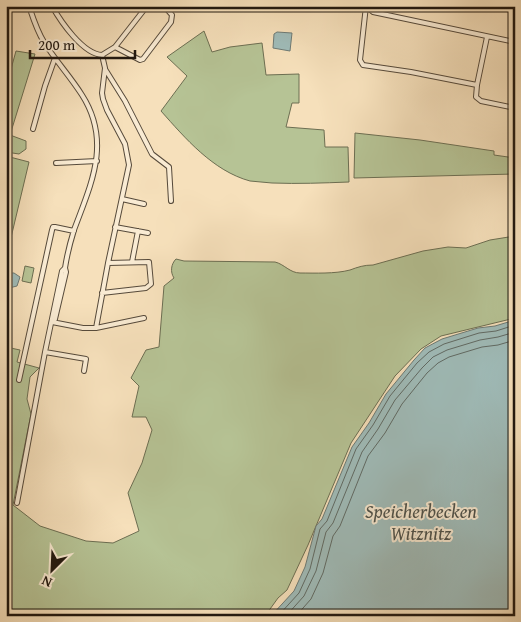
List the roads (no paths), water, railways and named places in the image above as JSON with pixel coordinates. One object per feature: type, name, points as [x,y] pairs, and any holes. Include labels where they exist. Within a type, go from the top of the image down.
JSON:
[{"type":"street","points":[[17,503],[62,271],[94,176],[97,161],[96,136],[90,110],[77,87],[39,33],[29,6]]},
{"type":"street","points":[[52,6],[62,21],[91,53],[102,55],[115,47],[147,6]]},
{"type":"street","points":[[115,47],[140,60],[143,59],[171,22],[172,15],[164,6]]},
{"type":"street","points":[[199,6],[203,9],[213,6]]},
{"type":"street","points":[[366,6],[373,12],[515,42]]},
{"type":"street","points":[[366,6],[363,18],[360,60],[364,66],[411,72],[476,85]]},
{"type":"street","points":[[487,36],[476,85],[476,95],[478,99],[515,108]]},
{"type":"street","points":[[102,55],[105,68],[125,101],[152,154],[169,167],[171,201]]},
{"type":"street","points":[[33,129],[55,58]]},
{"type":"street","points":[[96,328],[115,227],[128,174],[129,159],[125,144],[103,100],[102,88],[105,68]]},
{"type":"street","points":[[513,131],[515,123]]},
{"type":"street","points":[[56,163],[97,161]]},
{"type":"street","points":[[122,200],[144,204]]},
{"type":"street","points":[[19,380],[53,227],[74,231]]},
{"type":"street","points":[[115,227],[148,233]]},
{"type":"street","points":[[132,262],[138,231]]},
{"type":"street","points":[[102,293],[150,286],[151,284],[149,262],[108,263]]},
{"type":"street","points":[[52,322],[83,328],[96,328],[144,318]]},
{"type":"street","points":[[45,352],[86,359],[84,371]]},
{"type":"water","points":[[277,32],[292,33],[290,51],[273,48],[274,34]]},
{"type":"water","points":[[9,273],[14,273],[20,277],[17,286],[9,288],[6,281]]},
{"type":"water","name":"Speicherbecken Witznitz","points":[[515,320],[515,616],[271,616],[294,591],[305,567],[316,526],[322,519],[352,447],[386,394],[414,360],[425,348],[442,339],[478,328],[495,326]]}]
